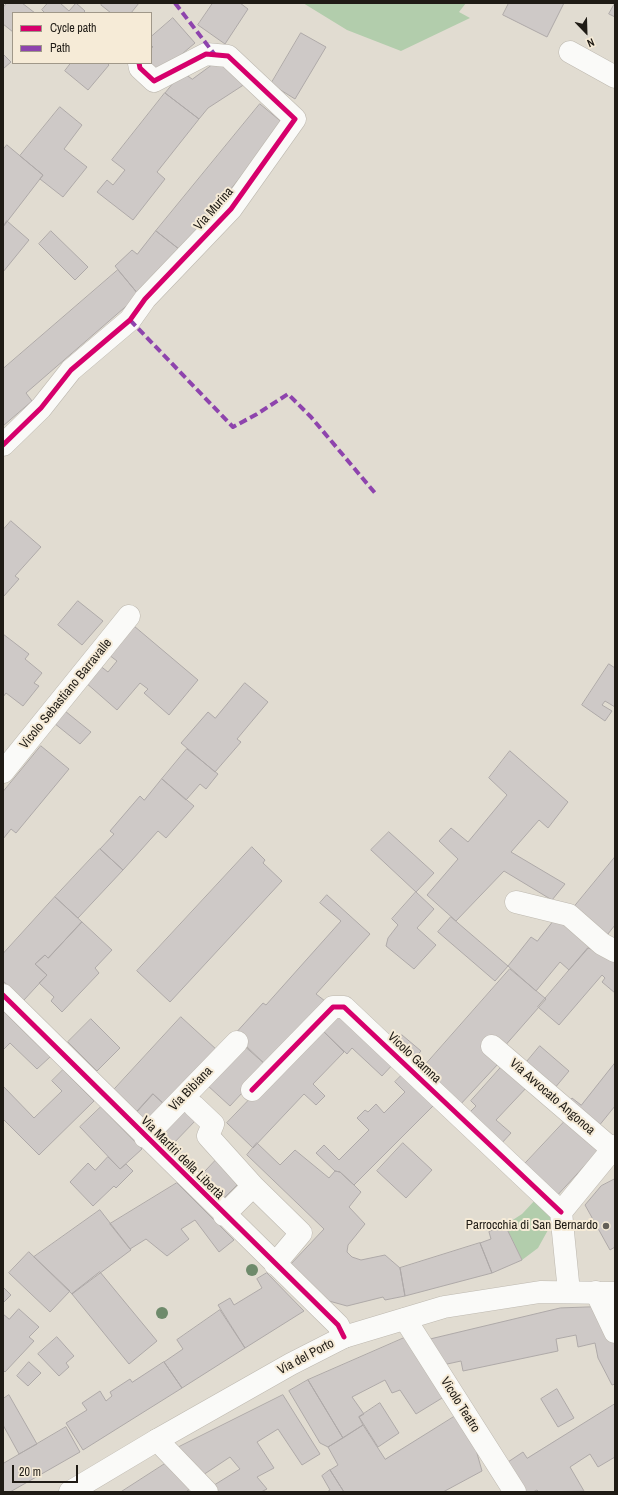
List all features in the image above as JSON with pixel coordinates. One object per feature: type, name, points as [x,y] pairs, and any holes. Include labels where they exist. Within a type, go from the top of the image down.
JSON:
[{"type":"street","points":[[570,52],[615,77]]},
{"type":"street","name":"Via Murina","points":[[3,445],[41,408],[71,370],[130,320],[144,299],[231,209],[295,119],[228,56],[206,54],[154,81],[140,68],[139,64]]},
{"type":"street","name":"Vicolo Sebastiano Barravalle","points":[[3,772],[129,616]]},
{"type":"street","points":[[516,902],[569,915],[602,944],[615,951]]},
{"type":"street","name":"Via Martiri della Libertà","points":[[3,995],[224,1215],[338,1325],[344,1337]]},
{"type":"street","name":"Vicolo Gamna","points":[[252,1090],[333,1007],[344,1007],[561,1212]]},
{"type":"street","name":"Via Bibiana","points":[[145,1137],[237,1042]]},
{"type":"street","name":"Via Avvocato Angonoa","points":[[492,1046],[614,1147]]},
{"type":"street","points":[[194,1106],[213,1124],[208,1136],[253,1186],[302,1233],[275,1264]]},
{"type":"street","points":[[569,1292],[561,1212],[614,1147]]},
{"type":"street","points":[[224,1215],[253,1186]]},
{"type":"street","points":[[540,1292],[567,1269]]},
{"type":"street","name":"Via del Porto","points":[[70,1492],[290,1364],[344,1337],[444,1307],[540,1292],[606,1292]]},
{"type":"street","points":[[606,1292],[615,1332]]},
{"type":"street","name":"Vicolo Teatro","points":[[405,1319],[515,1492]]},
{"type":"street","points":[[157,1440],[207,1492]]},
{"type":"green space","points":[[303,3],[466,3],[459,12],[470,18],[401,51],[347,30]]},
{"type":"green space","points":[[537,1198],[553,1216],[548,1230],[538,1248],[522,1260],[505,1225],[522,1214]]},
{"type":"building","points":[[7,3],[22,3],[34,12],[12,12],[12,31],[3,24],[3,8]]},
{"type":"building","points":[[48,3],[60,3],[69,11],[76,3],[85,11],[44,12],[42,10]]},
{"type":"building","points":[[103,3],[139,3],[132,12],[110,12],[101,5]]},
{"type":"building","points":[[213,3],[240,3],[248,9],[225,44],[198,25]]},
{"type":"building","points":[[509,3],[564,3],[547,37],[503,15]]},
{"type":"building","points":[[615,3],[615,17],[609,14]]},
{"type":"building","points":[[173,18],[195,43],[163,70],[154,71],[148,64],[152,64],[152,36]]},
{"type":"building","points":[[301,33],[326,47],[295,99],[271,84]]},
{"type":"building","points":[[3,54],[11,62],[3,69]]},
{"type":"building","points":[[215,63],[230,69],[245,84],[208,108],[199,119],[165,93],[182,72],[192,79]]},
{"type":"building","points":[[70,64],[109,65],[88,90],[65,71]]},
{"type":"building","points":[[165,93],[199,119],[157,172],[165,179],[133,220],[97,192],[107,180],[113,185],[125,170],[112,160]]},
{"type":"building","points":[[260,104],[284,124],[189,240],[184,253],[156,231]]},
{"type":"building","points":[[60,107],[82,125],[64,149],[87,167],[63,197],[40,179],[43,175],[20,156]]},
{"type":"building","points":[[7,145],[43,175],[3,227],[3,150]]},
{"type":"building","points":[[7,221],[29,240],[3,272],[3,227]]},
{"type":"building","points":[[51,231],[88,267],[75,280],[39,244]]},
{"type":"building","points":[[156,231],[184,253],[138,294],[115,266],[132,250],[137,254]]},
{"type":"building","points":[[118,270],[139,295],[26,393],[32,401],[3,426],[3,369]]},
{"type":"building","points":[[11,521],[41,547],[15,576],[19,579],[4,596],[3,530]]},
{"type":"building","points":[[78,601],[103,621],[82,645],[58,625]]},
{"type":"building","points":[[134,626],[198,680],[169,715],[144,693],[148,689],[140,683],[117,710],[85,682],[99,665],[108,672],[117,661],[109,655]]},
{"type":"building","points":[[3,634],[29,654],[25,659],[42,673],[34,683],[39,686],[23,706],[6,693],[3,697]]},
{"type":"building","points":[[609,664],[615,668],[615,707],[605,701],[602,705],[612,711],[605,721],[582,705]]},
{"type":"building","points":[[245,683],[268,702],[237,739],[241,742],[215,772],[181,743],[208,712],[215,718]]},
{"type":"building","points":[[65,711],[91,732],[80,744],[54,723]]},
{"type":"building","points":[[41,746],[69,769],[16,833],[11,829],[3,839],[3,792]]},
{"type":"building","points":[[187,749],[218,774],[206,789],[200,784],[186,800],[162,779]]},
{"type":"building","points":[[510,751],[568,802],[548,828],[539,820],[511,852],[565,884],[552,900],[504,871],[456,921],[427,895],[458,859],[439,841],[451,828],[468,842],[507,795],[489,778]]},
{"type":"building","points":[[162,779],[194,806],[166,838],[158,831],[123,870],[100,849],[114,834],[110,831],[140,796],[144,800]]},
{"type":"building","points":[[389,832],[434,873],[416,892],[371,850]]},
{"type":"building","points":[[252,847],[265,860],[263,863],[282,881],[170,1002],[137,971]]},
{"type":"building","points":[[100,849],[123,870],[78,918],[55,897]]},
{"type":"building","points":[[615,857],[615,925],[604,939],[570,912]]},
{"type":"building","points":[[416,892],[434,909],[417,928],[436,945],[414,969],[386,946],[388,938],[398,925],[392,919]]},
{"type":"building","points":[[327,895],[370,934],[316,994],[325,1001],[267,1066],[233,1036],[263,1003],[266,1005],[341,921],[320,903]]},
{"type":"building","points":[[55,897],[82,922],[48,958],[45,955],[35,964],[47,975],[24,1000],[3,981],[3,954]]},
{"type":"building","points":[[451,917],[508,966],[495,981],[438,932]]},
{"type":"building","points":[[556,918],[590,946],[569,970],[560,962],[536,991],[508,966],[531,937],[537,941]]},
{"type":"building","points":[[82,922],[112,950],[95,968],[99,973],[62,1012],[51,1001],[54,997],[39,983],[47,975],[35,964],[45,955],[48,958]]},
{"type":"building","points":[[588,948],[615,957],[615,993],[602,982],[605,978],[602,975],[559,1025],[538,1007]]},
{"type":"building","points":[[510,969],[546,999],[503,1048],[498,1064],[459,1106],[420,1071]]},
{"type":"building","points":[[337,1008],[395,1062],[382,1076],[352,1048],[347,1054],[319,1027]]},
{"type":"building","points":[[4,1012],[50,1057],[37,1069],[10,1043],[3,1050]]},
{"type":"building","points":[[181,1017],[217,1050],[165,1105],[153,1094],[134,1115],[111,1093]]},
{"type":"building","points":[[91,1019],[120,1048],[97,1071],[68,1042]]},
{"type":"building","points":[[319,1027],[344,1052],[313,1084],[325,1096],[316,1105],[304,1094],[253,1148],[227,1123]]},
{"type":"building","points":[[402,1035],[421,1051],[411,1062],[392,1046]]},
{"type":"building","points":[[245,1045],[267,1066],[230,1106],[207,1085]]},
{"type":"building","points":[[540,1046],[569,1071],[554,1089],[525,1064]]},
{"type":"building","points":[[615,1063],[615,1106],[598,1127],[568,1103],[572,1098],[581,1105]]},
{"type":"building","points":[[504,1064],[528,1086],[496,1120],[511,1133],[501,1144],[468,1114],[476,1106],[471,1101]]},
{"type":"building","points":[[63,1070],[94,1101],[39,1155],[3,1119],[3,1086],[34,1118],[62,1091],[52,1081]]},
{"type":"building","points":[[402,1075],[433,1106],[354,1185],[340,1172],[335,1171],[316,1153],[324,1145],[339,1160],[369,1130],[357,1118],[365,1110],[368,1112],[376,1104],[384,1113],[405,1092],[395,1082]]},
{"type":"building","points":[[153,1094],[165,1105],[146,1126],[134,1115]]},
{"type":"building","points":[[101,1107],[142,1149],[120,1169],[80,1127]]},
{"type":"building","points":[[182,1107],[196,1120],[171,1146],[157,1133]]},
{"type":"building","points":[[566,1120],[599,1150],[554,1199],[521,1168]]},
{"type":"building","points":[[257,1143],[280,1165],[295,1150],[329,1178],[335,1171],[340,1172],[361,1192],[349,1207],[365,1224],[348,1245],[347,1252],[352,1257],[361,1260],[385,1255],[400,1268],[405,1296],[385,1300],[383,1297],[347,1306],[329,1301],[289,1266],[324,1229],[247,1155]]},
{"type":"building","points":[[403,1143],[432,1170],[406,1198],[377,1171]]},
{"type":"building","points":[[108,1157],[120,1169],[126,1164],[133,1171],[116,1188],[114,1186],[93,1206],[70,1182],[88,1163],[95,1170]]},
{"type":"building","points":[[216,1160],[239,1183],[222,1200],[199,1178]]},
{"type":"building","name":"Parrocchia di San Bernardo","points":[[615,1179],[615,1247],[610,1250],[585,1205],[601,1186]]},
{"type":"building","points":[[177,1183],[234,1240],[219,1252],[195,1220],[181,1229],[189,1239],[167,1256],[146,1239],[130,1249],[110,1224]]},
{"type":"building","points":[[100,1210],[131,1250],[72,1294],[34,1257]]},
{"type":"building","points":[[505,1225],[522,1260],[492,1273],[480,1243],[491,1239],[489,1232]]},
{"type":"building","points":[[480,1243],[492,1273],[405,1296],[400,1268]]},
{"type":"building","points":[[29,1252],[70,1291],[50,1312],[9,1273]]},
{"type":"building","points":[[100,1272],[157,1341],[129,1364],[72,1294]]},
{"type":"building","points":[[267,1273],[304,1311],[245,1348],[218,1305],[230,1298],[234,1305],[262,1288],[257,1279]]},
{"type":"building","points":[[3,1287],[11,1295],[3,1303]]},
{"type":"building","points":[[598,1307],[615,1342],[615,1384],[612,1385],[598,1358],[595,1343],[578,1347],[576,1335],[556,1339],[558,1351],[463,1371],[461,1361],[438,1366],[430,1339],[560,1308]]},
{"type":"building","points":[[19,1309],[39,1327],[29,1337],[34,1341],[5,1372],[3,1370],[3,1314],[9,1319]]},
{"type":"building","points":[[220,1310],[245,1348],[182,1388],[164,1362],[183,1349],[177,1340]]},
{"type":"building","points":[[411,1335],[447,1395],[416,1414],[400,1390],[392,1393],[385,1380],[352,1397],[364,1414],[359,1417],[363,1425],[343,1438],[308,1380]]},
{"type":"building","points":[[57,1337],[74,1356],[66,1363],[69,1367],[59,1376],[38,1354]]},
{"type":"building","points":[[29,1362],[41,1373],[28,1386],[17,1376]]},
{"type":"building","points":[[164,1362],[182,1388],[83,1450],[66,1423],[87,1410],[82,1403],[100,1391],[106,1401],[112,1396],[110,1392],[130,1379],[132,1382]]},
{"type":"building","points":[[308,1380],[343,1438],[328,1447],[320,1443],[289,1391]]},
{"type":"building","points":[[557,1389],[574,1418],[558,1427],[541,1399]]},
{"type":"building","points":[[9,1395],[37,1444],[19,1454],[3,1425],[3,1399]]},
{"type":"building","points":[[283,1395],[320,1454],[302,1465],[278,1429],[257,1442],[274,1468],[257,1477],[267,1489],[261,1492],[216,1492],[211,1487],[240,1469],[230,1457],[200,1477],[175,1449]]},
{"type":"building","points":[[380,1403],[399,1433],[378,1447],[359,1417]]},
{"type":"building","points":[[615,1404],[615,1457],[598,1467],[590,1454],[570,1467],[584,1491],[539,1492],[537,1490],[533,1492],[522,1492],[505,1464],[523,1452],[527,1458]]},
{"type":"building","points":[[457,1415],[473,1439],[482,1471],[443,1492],[344,1492],[330,1470],[338,1465],[328,1447],[363,1425],[385,1459]]},
{"type":"building","points":[[66,1427],[80,1452],[10,1492],[3,1492],[3,1464]]},
{"type":"building","points":[[171,1460],[195,1485],[186,1492],[121,1492]]},
{"type":"building","points":[[330,1470],[344,1492],[327,1492],[330,1490],[322,1476]]},
{"type":"marked path","points":[[175,3],[215,55]]},
{"type":"marked path","points":[[130,320],[233,427],[257,414],[288,394],[311,417],[375,493]]},
{"type":"cycle path","points":[[3,445],[41,408],[71,370],[130,320],[145,299],[231,209],[295,119],[228,56],[206,54],[154,81],[140,68],[139,64]]},
{"type":"cycle path","points":[[3,995],[338,1325],[344,1337]]},
{"type":"cycle path","points":[[252,1090],[333,1007],[344,1007],[561,1212]]},
{"type":"place","name":"Parrocchia di San Bernardo","points":[[606,1226]]}]
